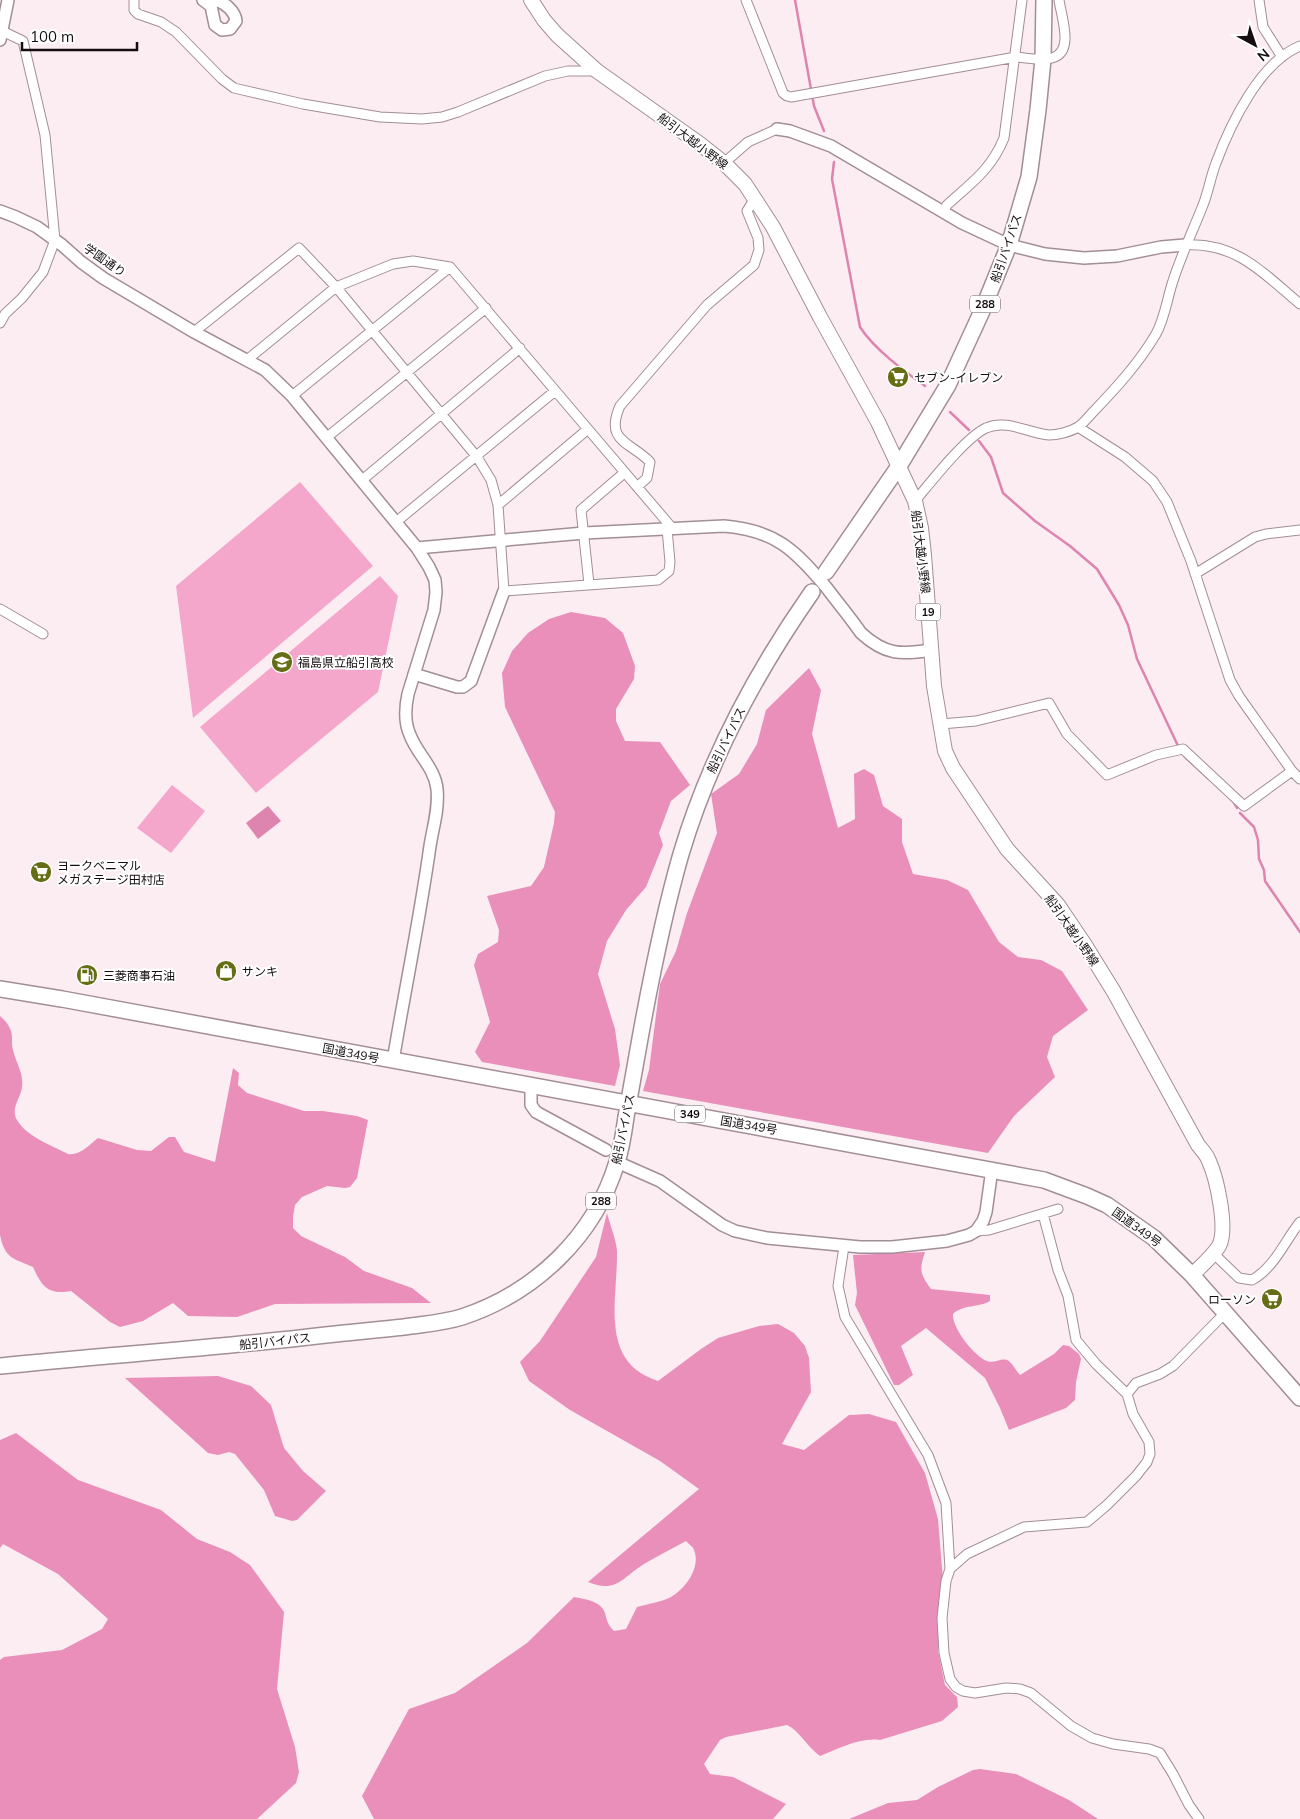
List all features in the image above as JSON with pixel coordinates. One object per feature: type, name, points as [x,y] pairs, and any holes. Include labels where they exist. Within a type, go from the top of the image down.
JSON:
[{"type":"highway","name":"船引バイパス","points":[[826,572],[900,466],[948,385],[1009,246],[1029,177],[1043,59],[1044,0]]},
{"type":"highway","name":"船引バイパス","points":[[0,1366],[276,1341],[429,1324],[458,1318],[511,1296],[535,1280],[557,1261],[580,1235],[602,1200],[617,1162],[665,913],[682,852],[706,782],[740,710],[767,661],[812,592]]},
{"type":"highway","name":"国道349号","points":[[0,989],[1044,1180],[1107,1205],[1154,1238],[1192,1275],[1300,1398]]},
{"type":"main road","name":"船引大越小野線","points":[[531,0],[557,35],[597,71],[700,144],[724,163],[745,184],[773,226],[824,325],[878,422],[915,501],[923,546],[934,686],[945,751],[953,768],[1007,848],[1058,905],[1085,945],[1127,1015],[1198,1145],[1209,1159],[1215,1180],[1222,1237],[1213,1253],[1192,1275]]},
{"type":"street","points":[[0,322],[43,272],[55,240],[45,135],[23,41],[1,33],[8,0]]},
{"type":"street","points":[[134,0],[134,10],[138,14],[161,22],[176,32],[222,79],[234,88],[303,104],[380,117],[422,119],[442,117],[545,76],[568,70],[597,71]]},
{"type":"street","points":[[203,0],[211,6],[215,25],[222,30],[230,29],[234,26],[236,17],[228,8],[216,0]]},
{"type":"street","points":[[746,0],[783,93],[791,97],[1016,57],[1053,58],[1059,54],[1066,40],[1059,0]]},
{"type":"street","points":[[943,212],[947,206],[986,171],[998,154],[1004,138],[1022,0]]},
{"type":"street","points":[[1259,0],[1263,27],[1282,56]]},
{"type":"street","points":[[915,501],[962,448],[975,435],[986,428],[1000,424],[1050,435],[1064,432],[1078,427],[1108,397],[1138,360],[1157,332],[1185,245],[1202,209],[1215,165],[1230,128],[1255,87],[1282,56],[1300,46]]},
{"type":"street","points":[[724,163],[748,142],[777,129],[790,131],[831,146],[943,212],[988,237],[1009,246],[1045,254],[1084,258],[1117,256],[1161,247],[1202,244],[1230,251],[1253,265],[1300,304]]},
{"type":"street","points":[[637,487],[647,478],[650,462],[644,455],[624,444],[618,435],[615,416],[620,406],[707,305],[754,265],[759,250],[758,238],[747,211],[755,198]]},
{"type":"street","name":"学園通り","points":[[0,212],[16,217],[37,228],[103,278],[194,332],[266,370],[292,396],[417,548],[429,567],[435,580],[436,592],[430,623],[405,707],[410,735],[426,761],[437,788],[437,814],[393,1061]]},
{"type":"street","points":[[194,332],[299,248],[336,287],[477,457],[491,480],[498,505],[504,591],[470,681],[463,686],[457,687],[414,674]]},
{"type":"street","points":[[247,360],[336,287],[393,264],[413,262],[450,267],[637,487],[670,529],[669,572],[658,580],[504,591]]},
{"type":"street","points":[[292,396],[450,267]]},
{"type":"street","points":[[326,438],[486,308]]},
{"type":"street","points":[[361,481],[520,348]]},
{"type":"street","points":[[396,522],[555,391]]},
{"type":"street","points":[[1078,427],[1125,457],[1153,481],[1167,502],[1177,523],[1230,680],[1239,696],[1292,771],[1300,779]]},
{"type":"street","points":[[498,505],[588,429]]},
{"type":"street","points":[[589,584],[581,510],[624,473]]},
{"type":"street","points":[[417,548],[584,534],[724,526],[739,527],[771,537],[799,555],[861,633],[870,641],[882,648],[895,652],[908,653],[931,650]]},
{"type":"street","points":[[1195,574],[1255,536],[1300,530]]},
{"type":"street","points":[[0,609],[43,634]]},
{"type":"street","points":[[940,724],[976,721],[1049,704],[1067,734],[1107,775],[1156,755],[1183,748],[1244,806],[1292,771]]},
{"type":"street","points":[[531,1085],[531,1106],[536,1112],[606,1150]]},
{"type":"street","points":[[617,1162],[660,1181],[722,1225],[735,1231],[766,1238],[884,1248],[954,1240],[970,1235],[983,1221],[992,1169]]},
{"type":"street","points":[[976,1230],[989,1230],[1058,1209]]},
{"type":"street","points":[[950,1569],[967,1554],[1024,1528],[1087,1522],[1113,1499],[1148,1462],[1150,1454],[1149,1442],[1132,1414],[1127,1394],[1096,1364],[1076,1340],[1068,1296],[1058,1270],[1043,1214]]},
{"type":"street","points":[[1213,1253],[1239,1278],[1252,1280],[1264,1272],[1300,1222]]},
{"type":"street","points":[[844,1246],[838,1286],[845,1317],[928,1455],[946,1503],[950,1569],[943,1603],[944,1653],[950,1679],[962,1691],[975,1693],[1006,1688],[1020,1689],[1031,1693],[1071,1726],[1092,1738],[1113,1744],[1149,1749],[1160,1753],[1199,1819]]},
{"type":"street","points":[[1127,1394],[1136,1383],[1160,1374],[1173,1366],[1225,1313]]},
{"type":"shaded area","points":[[300,482],[373,566],[193,718],[176,586]]},
{"type":"shaded area","points":[[380,576],[398,596],[378,692],[256,793],[200,727]]},
{"type":"shaded area","points":[[571,612],[605,618],[623,633],[635,666],[634,679],[616,709],[616,721],[625,741],[660,742],[690,785],[671,801],[659,833],[663,845],[646,887],[626,910],[607,941],[598,974],[615,1029],[620,1065],[615,1086],[482,1062],[475,1052],[490,1022],[474,965],[478,954],[498,942],[499,930],[487,896],[531,886],[544,867],[555,812],[505,707],[502,673],[512,651],[528,633],[549,619]]},
{"type":"shaded area","points":[[809,668],[821,690],[812,734],[838,828],[855,819],[854,774],[864,769],[874,775],[883,806],[902,819],[902,842],[913,874],[947,880],[968,890],[999,942],[1018,957],[1041,960],[1062,971],[1088,1010],[1053,1036],[1047,1057],[1055,1077],[1014,1116],[988,1153],[643,1091],[649,1070],[660,984],[676,951],[687,913],[717,833],[711,794],[739,774],[757,744],[766,710]]},
{"type":"shaded area","points":[[172,785],[205,811],[171,853],[137,828]]},
{"type":"shaded area","points":[[268,806],[281,821],[258,839],[246,823]]},
{"type":"shaded area","points":[[0,1016],[7,1023],[11,1031],[12,1048],[22,1078],[15,1116],[21,1126],[33,1136],[68,1154],[80,1152],[98,1138],[137,1150],[151,1151],[169,1137],[175,1137],[184,1152],[215,1162],[233,1068],[239,1073],[238,1085],[247,1093],[304,1111],[323,1111],[357,1116],[368,1120],[357,1178],[350,1187],[327,1186],[302,1197],[295,1205],[293,1228],[301,1236],[345,1257],[364,1271],[412,1288],[431,1303],[275,1304],[237,1317],[188,1316],[173,1303],[143,1321],[120,1327],[110,1322],[71,1291],[57,1292],[47,1288],[33,1267],[11,1257],[7,1253],[0,1235]]},
{"type":"shaded area","points":[[607,1213],[617,1251],[615,1327],[619,1344],[626,1359],[639,1372],[658,1381],[718,1338],[759,1326],[778,1324],[794,1333],[805,1346],[809,1358],[811,1392],[782,1444],[804,1450],[849,1415],[869,1414],[896,1422],[925,1473],[938,1519],[943,1580],[938,1651],[945,1685],[957,1697],[958,1707],[942,1721],[880,1740],[857,1742],[820,1756],[796,1731],[787,1725],[726,1737],[720,1740],[704,1764],[710,1774],[733,1777],[786,1804],[773,1819],[374,1819],[362,1796],[409,1709],[455,1693],[527,1643],[574,1597],[592,1601],[600,1606],[614,1631],[626,1629],[637,1607],[671,1597],[687,1583],[694,1570],[696,1557],[693,1547],[686,1541],[644,1564],[624,1579],[612,1585],[598,1585],[588,1582],[699,1489],[660,1461],[570,1410],[529,1381],[520,1362],[540,1341],[596,1257]]},
{"type":"shaded area","points":[[925,1252],[922,1272],[931,1289],[990,1295],[990,1301],[962,1309],[953,1314],[960,1334],[976,1354],[990,1362],[1007,1360],[1020,1375],[1054,1354],[1063,1345],[1069,1346],[1079,1354],[1081,1359],[1076,1382],[1075,1400],[1066,1408],[1009,1430],[985,1378],[926,1328],[901,1346],[913,1375],[899,1385],[894,1385],[855,1305],[857,1293],[853,1255]]},
{"type":"shaded area","points":[[218,1376],[251,1386],[271,1405],[284,1448],[303,1471],[326,1491],[297,1520],[292,1521],[275,1516],[264,1490],[235,1454],[229,1452],[218,1455],[208,1453],[125,1378]]},
{"type":"shaded area","points":[[16,1433],[78,1480],[161,1510],[197,1539],[230,1552],[250,1565],[284,1612],[277,1689],[295,1747],[299,1772],[296,1783],[257,1819],[0,1819],[0,1660],[4,1657],[62,1650],[102,1629],[108,1619],[58,1574],[3,1544],[0,1548],[0,1440]]},
{"type":"shaded area","points":[[980,1769],[1016,1774],[1069,1800],[1098,1819],[849,1819],[888,1803],[917,1800],[938,1787],[973,1770]]},
{"type":"waterway","points":[[795,0],[814,106],[824,131]]},
{"type":"waterway","points":[[834,162],[832,179],[860,327],[881,351],[925,386]]},
{"type":"waterway","points":[[950,412],[969,430]]},
{"type":"waterway","points":[[979,441],[991,457],[1003,493],[1035,521],[1070,546],[1097,569],[1119,605],[1128,625],[1137,659],[1179,748]]},
{"type":"waterway","points":[[1185,757],[1209,779]]},
{"type":"waterway","points":[[1233,801],[1237,808]]},
{"type":"waterway","points":[[1240,813],[1254,827],[1265,881],[1300,932]]},
{"type":"place","name":"セブン-イレブン","points":[[898,377]]},
{"type":"place","name":"福島県立船引高校","points":[[282,662]]},
{"type":"place","name":"ヨークベニマル メガステージ田村店","points":[[41,872]]},
{"type":"place","name":"サンキ","points":[[226,971]]},
{"type":"place","name":"三菱商事石油","points":[[87,975]]},
{"type":"place","name":"ローソン","points":[[1272,1299]]}]
